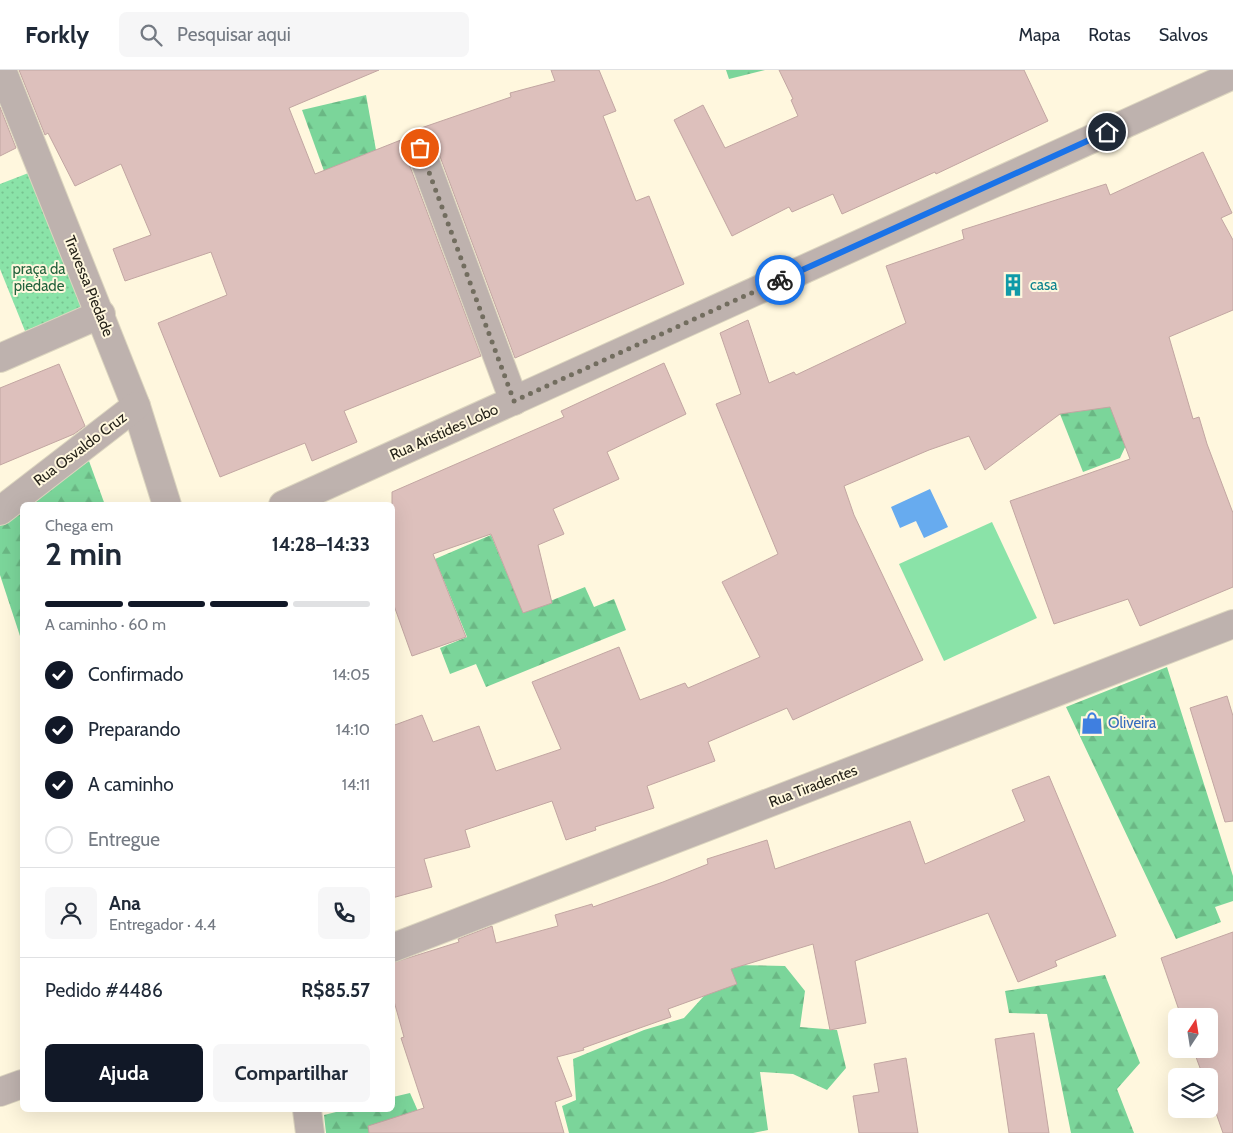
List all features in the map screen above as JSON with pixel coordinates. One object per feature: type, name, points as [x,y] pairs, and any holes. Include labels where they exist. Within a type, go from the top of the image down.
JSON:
[{"type":"street","name":"Travessa Piedade","points":[[2,70],[101,314],[136,406],[167,502]]},
{"type":"street","name":"Rua Aristides Lobo","points":[[290,502],[1233,75]]},
{"type":"street","points":[[420,148],[514,401]]},
{"type":"street","points":[[0,358],[101,314]]},
{"type":"street","name":"Rua Osvaldo Cruz","points":[[0,511],[136,406]]},
{"type":"street","name":"Rua Tiradentes","points":[[395,947],[1233,624]]},
{"type":"street","points":[[0,1092],[20,1085]]},
{"type":"street","points":[[307,1112],[310,1133]]},
{"type":"green space","points":[[726,70],[765,70],[729,79]]},
{"type":"green space","points":[[366,95],[376,150],[324,171],[302,110]]},
{"type":"green space","name":"praça da piedade","points":[[31,172],[86,307],[25,331],[0,269],[0,184]]},
{"type":"green space","points":[[1115,392],[1134,428],[1120,458],[1083,472],[1060,414]]},
{"type":"green space","points":[[89,461],[104,502],[30,502]]},
{"type":"green space","points":[[20,509],[20,636],[0,575],[0,523]]},
{"type":"green space","points":[[992,522],[1037,618],[944,661],[899,564]]},
{"type":"green space","points":[[491,535],[523,612],[585,587],[594,607],[614,599],[626,630],[486,687],[476,664],[450,674],[440,648],[467,637],[435,559]]},
{"type":"green space","points":[[1167,667],[1233,876],[1233,901],[1215,907],[1221,922],[1176,939],[1066,707]]},
{"type":"green space","points":[[732,965],[785,966],[805,991],[800,1027],[837,1030],[846,1068],[827,1090],[793,1074],[760,1072],[768,1130],[753,1133],[569,1133],[562,1106],[576,1100],[573,1059],[644,1030],[684,1018]]},
{"type":"green space","points":[[1105,975],[1140,1063],[1117,1089],[1134,1133],[1071,1133],[1047,1014],[1009,1013],[1005,991]]},
{"type":"green space","points":[[410,1093],[425,1127],[433,1133],[326,1133],[324,1115],[336,1112],[395,1112],[395,1097]]},
{"type":"water","points":[[930,489],[948,527],[924,538],[916,521],[900,528],[891,507]]},
{"type":"building","points":[[19,70],[379,70],[289,108],[315,174],[411,136],[405,145],[405,153],[481,356],[344,411],[357,442],[312,461],[305,443],[220,477],[158,323],[227,295],[211,252],[125,281],[113,249],[151,235],[121,164],[75,186],[48,133],[45,135]]},
{"type":"building","points":[[551,70],[599,70],[616,111],[603,116],[636,201],[649,196],[684,284],[515,358],[435,143],[430,136],[418,133],[422,131],[421,128],[511,97],[510,93],[555,81]]},
{"type":"building","points":[[779,70],[1024,70],[1048,121],[936,174],[935,172],[842,214],[833,194],[792,212],[789,207],[732,236],[674,120],[703,105],[725,148],[798,116],[791,100],[793,99]]},
{"type":"building","points":[[0,107],[16,148],[0,156]]},
{"type":"building","points":[[1203,152],[1232,213],[1221,218],[1233,240],[1233,310],[1169,337],[1193,419],[1199,417],[1233,513],[1233,587],[1140,626],[1128,599],[1054,624],[1010,501],[1130,459],[1110,407],[1060,414],[985,470],[969,436],[929,450],[844,486],[854,515],[923,660],[793,720],[787,708],[708,742],[715,761],[647,786],[654,808],[595,827],[596,830],[566,840],[552,801],[465,830],[470,847],[424,859],[432,887],[395,897],[395,725],[422,715],[433,742],[479,726],[496,771],[561,749],[532,682],[619,647],[640,700],[685,683],[688,688],[760,657],[722,582],[778,554],[716,404],[741,394],[720,333],[748,320],[769,383],[794,372],[796,375],[906,323],[886,266],[964,239],[962,230],[1106,184],[1110,195]]},
{"type":"building","points":[[664,363],[686,414],[607,452],[619,479],[553,509],[564,534],[538,545],[552,603],[523,613],[491,534],[433,554],[466,637],[412,656],[395,608],[395,502],[392,502],[392,492],[564,417],[561,411]]},
{"type":"building","points":[[59,364],[85,426],[74,434],[0,465],[0,388]]},
{"type":"building","points":[[1227,696],[1233,716],[1233,821],[1225,822],[1190,708]]},
{"type":"building","points":[[1049,776],[1116,936],[1055,961],[1057,966],[1018,982],[988,913],[855,961],[866,1023],[830,1030],[813,944],[731,969],[737,984],[668,1009],[671,1017],[583,1048],[584,1050],[557,1057],[572,1096],[555,1102],[564,1133],[369,1133],[368,1126],[424,1108],[401,1038],[404,1037],[395,1005],[395,962],[459,942],[458,939],[492,926],[496,943],[558,926],[555,915],[592,904],[593,907],[708,864],[707,859],[767,840],[775,869],[910,821],[925,864],[1025,821],[1012,790]]},
{"type":"building","points":[[1233,932],[1233,1133],[1223,1133],[1218,1118],[1218,1068],[1200,1068],[1196,1058],[1218,1058],[1218,1008],[1178,1008],[1161,958]]},
{"type":"building","points":[[1034,1033],[1049,1133],[1009,1133],[995,1039]]},
{"type":"building","points":[[906,1058],[918,1133],[859,1133],[853,1096],[879,1092],[874,1064]]},
{"type":"way so far","points":[[420,148],[514,401],[780,280]]},
{"type":"place","name":"casa","points":[[1013,285]]},
{"type":"place","name":"Oliveira","points":[[1092,723]]},
{"type":"route","points":[[780,280],[1107,132]]}]
